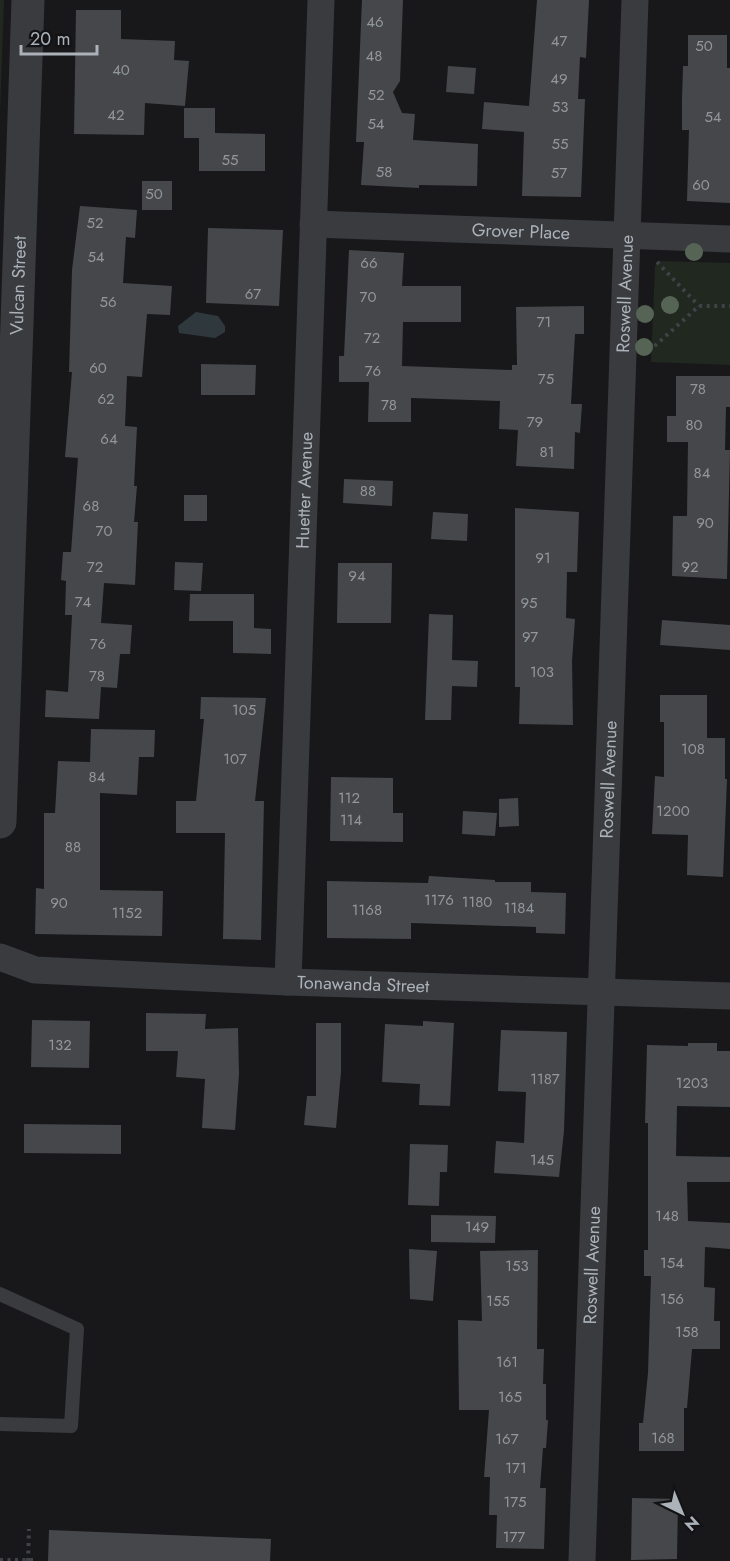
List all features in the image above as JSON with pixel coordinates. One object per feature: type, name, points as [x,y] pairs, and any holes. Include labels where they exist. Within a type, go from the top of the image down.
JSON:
[{"type":"street","name":"Vulcan Street","points":[[0,822],[28,0]]},
{"type":"street","name":"Huetter Avenue","points":[[288,982],[321,0]]},
{"type":"street","name":"Roswell Avenue","points":[[582,1561],[635,0]]},
{"type":"street","name":"Grover Place","points":[[313,224],[730,239]]},
{"type":"street","name":"Tonawanda Street","points":[[0,957],[35,970],[288,982],[730,996]]},
{"type":"lane","points":[[0,1294],[77,1329],[70,1426],[0,1424]]},
{"type":"path","points":[[652,257],[699,306]]},
{"type":"path","points":[[647,354],[699,306],[730,306]]},
{"type":"path","points":[[28,1561],[29,1529]]},
{"type":"path","points":[[0,1560],[34,1560]]},
{"type":"shaded area","points":[[0,0],[4,0],[0,113]]},
{"type":"shaded area","points":[[660,261],[730,263],[730,365],[651,362],[655,266]]},
{"type":"shaded area","points":[[196,312],[218,316],[225,326],[225,332],[215,338],[179,333],[178,326]]},
{"type":"building","points":[[362,0],[403,0],[400,81],[393,92],[402,113],[415,114],[413,140],[478,144],[477,186],[419,185],[419,188],[361,185],[364,142],[356,142]]},
{"type":"building","points":[[537,0],[589,0],[586,58],[580,57],[578,99],[585,99],[581,197],[522,196],[524,132],[482,129],[484,102],[529,106]]},
{"type":"building","points":[[76,10],[121,10],[121,39],[175,41],[174,60],[189,61],[185,106],[145,103],[144,135],[74,134]]},
{"type":"building","points":[[688,35],[727,35],[727,68],[730,68],[730,203],[687,201],[689,130],[682,130],[682,100],[683,66],[688,66]]},
{"type":"building","points":[[448,66],[476,68],[474,94],[446,92]]},
{"type":"building","points":[[184,108],[215,108],[215,133],[265,134],[265,171],[199,171],[199,138],[184,138]]},
{"type":"building","points":[[142,181],[172,181],[172,210],[142,210]]},
{"type":"building","points":[[80,206],[137,210],[135,238],[126,237],[123,283],[172,286],[170,315],[147,314],[142,377],[127,376],[125,426],[137,427],[134,486],[137,486],[134,522],[138,522],[135,585],[104,583],[101,623],[132,625],[130,654],[120,654],[117,688],[101,687],[99,719],[45,717],[46,690],[68,692],[72,615],[65,615],[66,581],[61,580],[63,552],[71,552],[78,458],[65,457],[72,372],[69,372],[72,270]]},
{"type":"building","points":[[208,228],[283,230],[279,306],[206,303]]},
{"type":"building","points":[[349,250],[404,253],[402,286],[461,286],[461,322],[403,322],[402,366],[512,370],[512,365],[517,365],[516,307],[584,306],[584,334],[575,334],[571,404],[582,404],[580,433],[575,432],[574,469],[516,466],[518,430],[499,429],[500,401],[411,398],[411,422],[368,422],[369,382],[339,382],[339,356],[344,356]]},
{"type":"building","points":[[201,364],[256,365],[255,395],[201,395]]},
{"type":"building","points":[[676,376],[730,376],[730,407],[726,407],[725,450],[730,450],[727,579],[672,576],[673,516],[687,516],[688,442],[667,442],[667,416],[676,416]]},
{"type":"building","points":[[344,479],[393,481],[392,506],[343,503]]},
{"type":"building","points":[[184,495],[207,495],[207,521],[184,521]]},
{"type":"building","points":[[515,508],[579,512],[577,572],[567,572],[566,618],[575,619],[572,661],[573,725],[519,724],[520,687],[515,687]]},
{"type":"building","points":[[433,512],[468,514],[467,541],[431,539]]},
{"type":"building","points":[[175,562],[203,563],[201,591],[174,590]]},
{"type":"building","points":[[338,563],[392,563],[391,623],[337,623]]},
{"type":"building","points":[[190,594],[254,594],[254,628],[271,629],[271,654],[233,653],[233,621],[189,621]]},
{"type":"building","points":[[429,614],[453,615],[452,660],[478,661],[477,687],[452,686],[451,720],[425,720]]},
{"type":"building","points":[[662,620],[730,625],[730,650],[660,645]]},
{"type":"building","points":[[660,695],[707,695],[707,738],[725,738],[725,779],[727,779],[723,877],[687,875],[688,835],[652,834],[655,776],[664,777],[664,722],[660,722]]},
{"type":"building","points":[[201,697],[266,698],[255,801],[264,801],[261,940],[223,939],[225,833],[176,833],[176,801],[196,801],[204,719],[200,719]]},
{"type":"building","points":[[91,729],[155,730],[154,757],[139,757],[137,795],[100,793],[100,890],[163,891],[162,936],[35,934],[36,888],[44,889],[44,813],[55,813],[58,761],[90,762]]},
{"type":"building","points":[[331,777],[393,778],[393,813],[403,813],[403,842],[330,841]]},
{"type":"building","points":[[518,798],[519,826],[499,827],[499,799]]},
{"type":"building","points":[[463,811],[497,813],[495,836],[462,834]]},
{"type":"building","points":[[429,876],[495,880],[495,882],[531,882],[531,892],[566,893],[565,934],[536,933],[536,927],[411,923],[411,939],[327,938],[327,881],[428,883]]},
{"type":"building","points":[[146,1013],[206,1014],[205,1029],[238,1028],[239,1074],[235,1130],[202,1128],[205,1079],[176,1077],[178,1051],[146,1051]]},
{"type":"building","points":[[32,1020],[90,1021],[89,1068],[31,1067]]},
{"type":"building","points":[[423,1021],[454,1023],[450,1106],[419,1105],[420,1084],[382,1082],[385,1024],[423,1026]]},
{"type":"building","points":[[316,1023],[341,1023],[341,1072],[336,1128],[304,1125],[307,1096],[316,1096]]},
{"type":"building","points":[[501,1030],[567,1032],[564,1131],[559,1177],[494,1173],[496,1141],[524,1143],[526,1092],[498,1091]]},
{"type":"building","points":[[688,1043],[717,1043],[717,1051],[730,1051],[730,1107],[677,1106],[676,1156],[730,1157],[730,1182],[687,1182],[688,1221],[730,1223],[730,1249],[705,1247],[704,1287],[715,1288],[714,1321],[720,1321],[720,1349],[692,1349],[687,1408],[684,1408],[684,1451],[639,1451],[639,1423],[643,1423],[648,1373],[651,1276],[644,1276],[644,1250],[648,1250],[648,1123],[645,1123],[647,1045],[688,1046]]},
{"type":"building","points":[[24,1124],[121,1125],[121,1154],[24,1153]]},
{"type":"building","points":[[410,1144],[448,1145],[447,1172],[440,1172],[439,1206],[408,1205]]},
{"type":"building","points":[[431,1215],[496,1216],[495,1243],[431,1242]]},
{"type":"building","points":[[409,1249],[437,1251],[433,1301],[410,1299]]},
{"type":"building","points":[[538,1250],[537,1349],[544,1349],[543,1384],[546,1384],[546,1420],[548,1420],[540,1488],[546,1488],[544,1549],[496,1548],[497,1515],[489,1515],[490,1477],[484,1477],[489,1410],[459,1410],[458,1320],[482,1321],[480,1251]]},
{"type":"building","points":[[632,1498],[678,1499],[677,1559],[631,1560]]},
{"type":"building","points":[[49,1530],[271,1539],[270,1561],[48,1561]]}]
